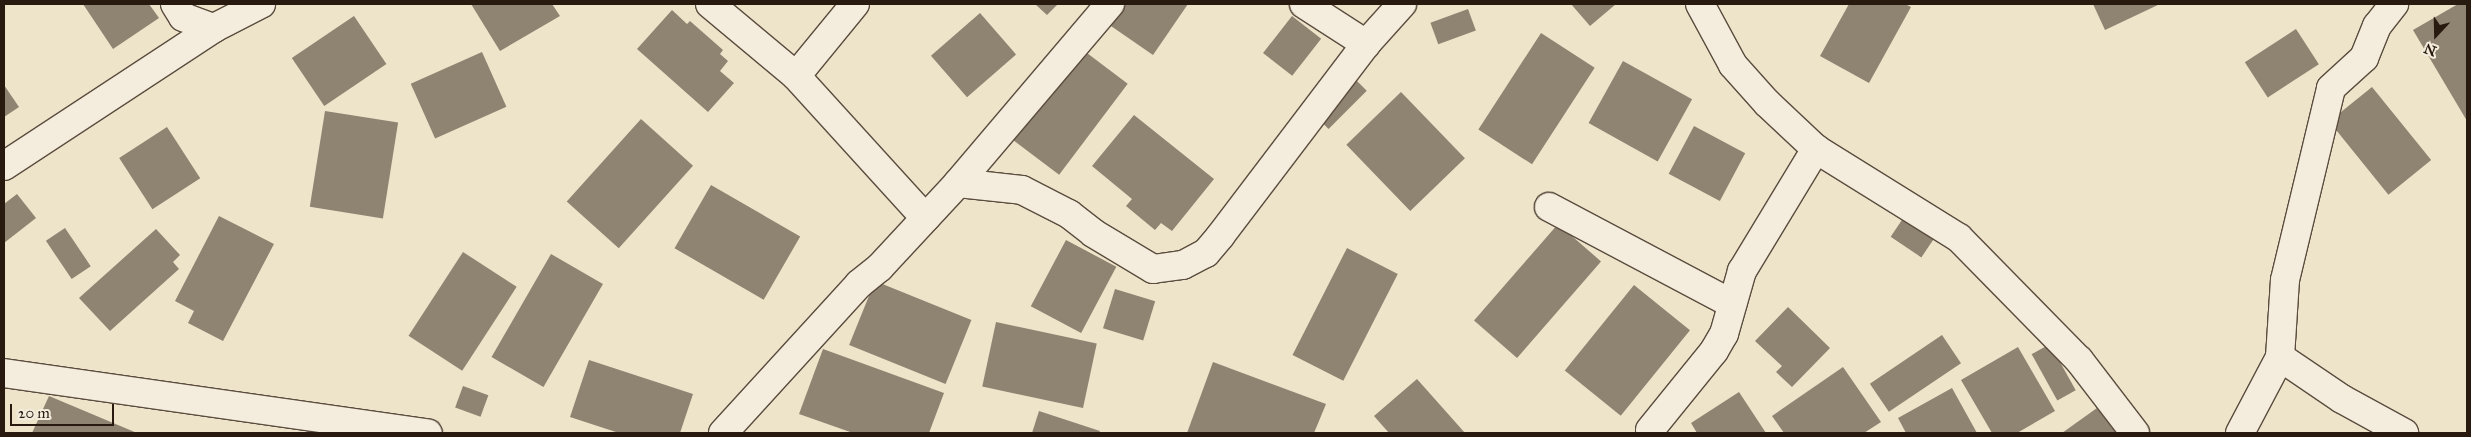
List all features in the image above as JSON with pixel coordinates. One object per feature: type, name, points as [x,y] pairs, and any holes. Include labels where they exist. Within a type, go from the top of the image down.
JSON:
[{"type":"street","points":[[175,4],[183,17],[214,28]]},
{"type":"street","points":[[4,166],[214,28],[261,4]]},
{"type":"street","points":[[710,4],[796,76],[925,218]]},
{"type":"street","points":[[796,76],[855,4]]},
{"type":"street","points":[[723,433],[859,284],[880,267],[958,183],[1110,4]]},
{"type":"street","points":[[1304,4],[1366,44]]},
{"type":"street","points":[[958,183],[1022,190],[1069,214],[1093,233],[1153,269],[1183,265],[1206,253],[1366,44],[1402,4]]},
{"type":"street","points":[[1700,4],[1733,65],[1766,103],[1816,149],[1959,238],[2079,360],[2134,433]]},
{"type":"street","points":[[2240,433],[2280,357],[2286,280],[2307,176],[2326,117],[2331,88],[2364,58],[2377,26],[2394,4]]},
{"type":"street","points":[[1650,430],[1714,351],[1724,334],[1742,271],[1816,149]]},
{"type":"street","points":[[1548,207],[1732,304]]},
{"type":"street","points":[[2280,357],[2342,399],[2404,433]]},
{"type":"street","points":[[4,373],[428,433]]},
{"type":"building","points":[[83,4],[149,4],[159,18],[113,49]]},
{"type":"building","points":[[471,4],[552,4],[560,16],[500,51]]},
{"type":"building","points":[[1035,4],[1058,4],[1047,15]]},
{"type":"building","points":[[1126,4],[1188,4],[1153,55],[1111,26]]},
{"type":"building","points":[[1571,4],[1616,4],[1590,26]]},
{"type":"building","points":[[1849,4],[1905,4],[1911,7],[1869,83],[1820,56]]},
{"type":"building","points":[[2093,4],[2160,4],[2105,30]]},
{"type":"building","points":[[2458,4],[2467,4],[2467,121],[2413,30]]},
{"type":"building","points":[[1468,9],[1476,31],[1438,44],[1430,23]]},
{"type":"building","points":[[672,10],[687,24],[690,21],[723,50],[720,54],[728,61],[720,71],[734,83],[708,112],[637,49]]},
{"type":"building","points":[[980,13],[1016,55],[967,97],[931,56]]},
{"type":"building","points":[[354,16],[386,64],[324,106],[292,58]]},
{"type":"building","points":[[1292,16],[1321,39],[1292,76],[1263,53]]},
{"type":"building","points":[[2296,29],[2319,64],[2268,97],[2245,62]]},
{"type":"building","points":[[1541,33],[1595,68],[1532,164],[1478,129]]},
{"type":"building","points":[[1079,47],[1128,84],[1059,175],[1010,138]]},
{"type":"building","points":[[482,52],[506,107],[435,139],[411,84]]},
{"type":"building","points":[[1623,61],[1692,99],[1658,161],[1589,123]]},
{"type":"building","points":[[1354,78],[1367,91],[1329,129],[1316,116]]},
{"type":"building","points":[[4,85],[19,107],[4,117]]},
{"type":"building","points":[[2372,87],[2431,160],[2388,195],[2329,122]]},
{"type":"building","points":[[1401,92],[1465,158],[1410,211],[1346,145]]},
{"type":"building","points":[[325,111],[398,123],[383,218],[310,207]]},
{"type":"building","points":[[1134,115],[1214,179],[1172,231],[1161,223],[1155,230],[1126,206],[1132,199],[1092,166]]},
{"type":"building","points":[[641,119],[693,166],[619,248],[567,201]]},
{"type":"building","points":[[1694,126],[1745,153],[1720,201],[1669,174]]},
{"type":"building","points":[[167,127],[200,178],[152,209],[119,158]]},
{"type":"building","points":[[711,185],[800,237],[764,300],[674,248]]},
{"type":"building","points":[[17,194],[36,218],[4,243],[4,204]]},
{"type":"building","points":[[1908,211],[1939,232],[1921,257],[1891,237]]},
{"type":"building","points":[[219,216],[274,244],[223,341],[188,323],[194,311],[175,301]]},
{"type":"building","points":[[1558,224],[1601,261],[1517,358],[1474,321]]},
{"type":"building","points":[[65,228],[91,266],[72,279],[46,241]]},
{"type":"building","points":[[156,229],[180,255],[173,262],[179,269],[110,331],[79,298]]},
{"type":"building","points":[[1066,240],[1116,267],[1081,333],[1031,306]]},
{"type":"building","points":[[1347,248],[1398,274],[1343,381],[1293,355]]},
{"type":"building","points":[[463,252],[517,287],[462,371],[409,336]]},
{"type":"building","points":[[551,254],[603,284],[543,387],[492,357]]},
{"type":"building","points":[[875,281],[971,320],[946,384],[849,345]]},
{"type":"building","points":[[1634,285],[1690,330],[1621,416],[1565,370]]},
{"type":"building","points":[[1115,289],[1155,301],[1143,340],[1103,328]]},
{"type":"building","points":[[1788,307],[1830,348],[1792,387],[1776,372],[1782,366],[1755,341]]},
{"type":"building","points":[[996,322],[1097,343],[1083,408],[982,387]]},
{"type":"building","points":[[1942,335],[1961,363],[1889,412],[1870,384]]},
{"type":"building","points":[[2050,344],[2076,390],[2057,401],[2032,354]]},
{"type":"building","points":[[2018,347],[2055,411],[2017,433],[1992,433],[1961,380]]},
{"type":"building","points":[[823,349],[944,393],[929,433],[853,433],[799,414]]},
{"type":"building","points":[[589,360],[693,394],[680,433],[619,433],[570,417]]},
{"type":"building","points":[[1213,362],[1326,404],[1314,433],[1187,433]]},
{"type":"building","points":[[1843,367],[1881,422],[1864,433],[1784,433],[1772,416]]},
{"type":"building","points":[[1417,379],[1465,433],[1389,433],[1374,416]]},
{"type":"building","points":[[463,386],[488,395],[481,417],[455,408]]},
{"type":"building","points":[[1952,388],[1977,433],[1906,433],[1898,418]]},
{"type":"building","points":[[1739,392],[1766,433],[1697,433],[1691,423]]},
{"type":"building","points":[[49,396],[137,433],[32,433]]},
{"type":"building","points":[[2097,408],[2116,433],[2062,433]]},
{"type":"building","points":[[1039,411],[1100,431],[1099,433],[1032,433]]}]
